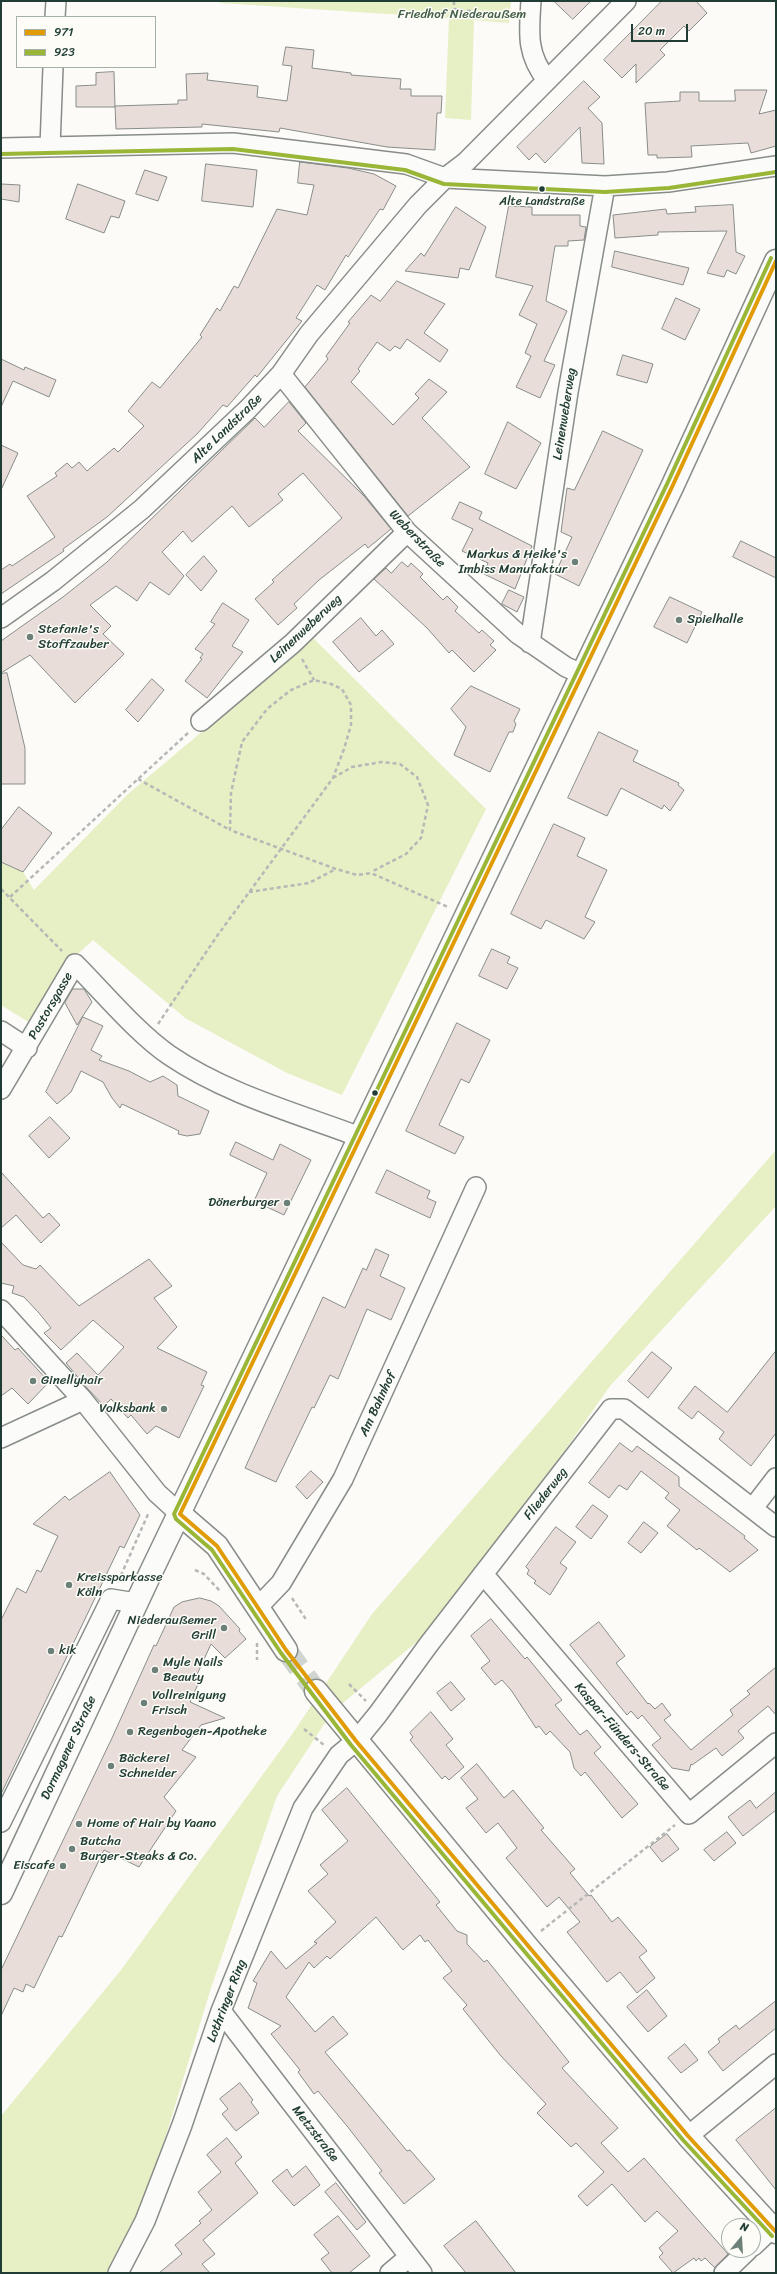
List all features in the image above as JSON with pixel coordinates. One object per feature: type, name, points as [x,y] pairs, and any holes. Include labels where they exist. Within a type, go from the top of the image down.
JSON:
[{"type":"main road","name":"Dormagener Straße","points":[[3,1886],[136,1603],[672,486],[776,261]]},
{"type":"main road","points":[[180,1514],[217,1546],[286,1650]]},
{"type":"main road","points":[[316,1690],[356,1741],[525,1944],[688,2136],[774,2230]]},
{"type":"street","points":[[55,16],[56,1]]},
{"type":"street","points":[[445,178],[466,162],[626,1]]},
{"type":"street","points":[[531,10],[530,50],[537,68],[547,80]]},
{"type":"street","points":[[50,147],[53,68]]},
{"type":"street","points":[[1,148],[233,143],[406,164],[445,178],[605,186],[668,182],[776,166]]},
{"type":"street","name":"Alte Landstraße","points":[[1,618],[53,581],[142,509],[248,409],[281,374],[309,334],[418,205],[445,178]]},
{"type":"street","name":"Leinenweberweg","points":[[530,643],[562,426],[605,186]]},
{"type":"street","name":"Weberstraße","points":[[281,374],[407,532],[466,588],[530,643],[566,667],[582,674]]},
{"type":"street","name":"Leinenweberweg","points":[[202,720],[294,643],[407,532]]},
{"type":"street","points":[[75,964],[167,1054],[205,1077],[237,1092],[360,1137]]},
{"type":"street","name":"Pastorsgasse","points":[[1,1089],[27,1048],[75,964]]},
{"type":"street","name":"Pastorsgasse","points":[[1,1031],[27,1048]]},
{"type":"street","name":"Am Bahnhof","points":[[258,1607],[281,1583],[343,1479],[476,1187]]},
{"type":"street","points":[[1,1310],[83,1400],[157,1493],[180,1514]]},
{"type":"street","points":[[1,1438],[83,1400]]},
{"type":"street","name":"Fliederweg","points":[[356,1741],[483,1574],[612,1409],[624,1409],[776,1527]]},
{"type":"street","points":[[753,1508],[776,1478]]},
{"type":"street","name":"Kaspar-Fünders-Straße","points":[[483,1574],[688,1814]]},
{"type":"street","points":[[111,1599],[136,1603]]},
{"type":"street","name":"Dormagener Straße","points":[[1,1822],[111,1599]]},
{"type":"street","name":"Lothringer Ring","points":[[118,2273],[145,2220],[182,2124],[221,2011],[303,1808],[339,1756],[356,1741]]},
{"type":"street","points":[[688,1814],[776,1743]]},
{"type":"street","name":"Metzstraße","points":[[221,2011],[422,2273]]},
{"type":"street","points":[[688,2136],[776,2064]]},
{"type":"street","points":[[761,2240],[774,2230]]},
{"type":"street","points":[[390,2273],[409,2257]]},
{"type":"street","points":[[724,2273],[740,2258]]},
{"type":"path","points":[[454,1],[454,9],[531,10]]},
{"type":"path","points":[[294,643],[314,680]]},
{"type":"path","points":[[149,1038],[248,892],[333,778],[348,737],[351,705],[342,689],[331,684],[314,680],[291,690],[267,709],[242,742],[231,793],[230,830]]},
{"type":"path","points":[[10,897],[202,720]]},
{"type":"path","points":[[138,779],[230,830],[356,875],[371,872],[406,854],[421,838],[428,806],[417,777],[400,764],[382,762],[352,767],[333,778]]},
{"type":"path","points":[[248,892],[309,883],[336,869]]},
{"type":"path","points":[[371,872],[466,915]]},
{"type":"path","points":[[1,889],[75,964]]},
{"type":"path","points":[[111,1599],[157,1493]]},
{"type":"path","points":[[281,1583],[307,1621]]},
{"type":"path","points":[[304,1729],[339,1756]]},
{"type":"path","points":[[525,1944],[688,1814]]},
{"type":"green space","name":"Friedhof Niederaußem","points":[[220,1],[511,1],[509,23],[474,20],[471,120],[445,118],[449,18],[220,3]]},
{"type":"green space","points":[[313,638],[486,809],[342,1095],[287,1073],[185,1018],[93,940],[68,963],[30,1023],[1,1005],[1,862],[23,872],[34,890],[128,794]]},
{"type":"green space","points":[[776,1150],[776,1206],[610,1386],[485,1564],[424,1636],[332,1712],[277,1796],[211,1988],[144,2207],[112,2273],[1,2273],[1,2116],[121,1970],[293,1733],[372,1614]]},
{"type":"building","points":[[554,1],[591,1],[573,19]]},
{"type":"building","points":[[662,1],[696,1],[707,13],[689,31],[684,26],[660,50],[665,55],[636,83],[636,64],[622,78],[604,60]]},
{"type":"building","points":[[286,47],[314,50],[312,68],[351,73],[351,75],[401,79],[400,89],[411,89],[411,96],[442,96],[441,113],[437,113],[435,150],[387,147],[280,128],[279,132],[202,124],[202,127],[116,129],[115,106],[178,104],[178,100],[187,100],[186,74],[208,73],[207,80],[258,86],[257,97],[287,101],[292,66],[283,65]]},
{"type":"building","points":[[114,72],[115,107],[76,107],[76,86],[96,85],[96,73]]},
{"type":"building","points":[[584,81],[600,97],[588,108],[602,123],[604,164],[582,163],[580,127],[545,163],[536,153],[529,160],[517,147]]},
{"type":"building","points":[[735,90],[767,90],[759,114],[776,110],[776,146],[751,153],[748,143],[691,146],[692,157],[657,158],[657,155],[648,155],[645,103],[680,101],[680,92],[699,92],[699,101],[735,101]]},
{"type":"building","points":[[300,162],[348,168],[374,174],[396,186],[383,210],[380,209],[348,257],[346,255],[325,290],[317,285],[296,318],[302,321],[257,377],[255,375],[227,407],[223,405],[197,434],[107,517],[63,549],[64,551],[1,594],[1,570],[10,564],[12,566],[55,537],[27,496],[57,476],[55,473],[67,463],[72,468],[79,462],[87,471],[114,448],[118,452],[144,426],[128,411],[152,382],[160,388],[202,337],[200,335],[217,308],[220,311],[234,286],[238,288],[277,209],[307,215],[314,185],[298,183]]},
{"type":"building","points":[[206,164],[257,170],[253,207],[202,201]]},
{"type":"building","points":[[145,170],[167,177],[158,201],[136,194]]},
{"type":"building","points":[[1,184],[20,185],[19,202],[1,199]]},
{"type":"building","points":[[78,184],[125,201],[119,218],[111,216],[104,233],[66,219]]},
{"type":"building","points":[[733,205],[736,252],[745,256],[736,274],[727,270],[724,277],[707,273],[727,231],[658,232],[658,235],[615,238],[613,215],[666,209],[667,214],[696,212],[695,207]]},
{"type":"building","points":[[509,206],[532,207],[532,215],[580,215],[580,226],[586,227],[584,240],[568,241],[568,246],[555,246],[546,301],[567,311],[544,361],[555,365],[540,398],[516,387],[531,356],[525,353],[537,324],[519,315],[533,286],[496,277]]},
{"type":"building","points":[[456,207],[486,227],[469,270],[460,268],[458,278],[405,271],[421,253],[424,256]]},
{"type":"building","points":[[615,251],[689,268],[683,285],[612,267]]},
{"type":"building","points":[[397,281],[445,304],[424,333],[448,350],[440,362],[407,339],[400,349],[395,346],[390,351],[377,342],[358,369],[360,371],[351,382],[393,425],[419,398],[415,394],[429,379],[447,392],[422,418],[470,467],[408,516],[305,387],[328,359],[326,356],[350,323],[348,322],[371,295],[380,301]]},
{"type":"building","points":[[676,298],[700,309],[685,340],[662,329]]},
{"type":"building","points":[[623,355],[653,364],[647,383],[617,375]]},
{"type":"building","points":[[1,359],[24,370],[25,367],[56,380],[49,397],[13,381],[1,407]]},
{"type":"building","points":[[289,402],[306,423],[298,431],[364,496],[391,529],[368,548],[365,544],[319,580],[294,604],[297,608],[278,625],[255,599],[274,582],[272,580],[342,518],[303,473],[278,494],[283,500],[249,527],[232,506],[192,542],[183,531],[162,552],[184,576],[169,595],[150,582],[137,601],[116,586],[90,605],[111,626],[103,634],[124,654],[75,703],[30,655],[1,673],[1,641],[63,597],[107,562],[255,418],[264,427]]},
{"type":"building","points":[[508,422],[541,443],[516,489],[485,474]]},
{"type":"building","points":[[603,431],[643,450],[579,586],[555,574],[572,537],[561,532],[567,488],[574,490]]},
{"type":"building","points":[[1,445],[18,453],[1,490]]},
{"type":"building","points":[[460,502],[482,512],[479,519],[532,546],[515,589],[484,574],[488,563],[462,551],[473,529],[452,519]]},
{"type":"building","points":[[741,541],[776,558],[776,578],[733,557]]},
{"type":"building","points":[[204,556],[217,571],[201,591],[186,575]]},
{"type":"building","points":[[402,562],[408,567],[411,563],[423,574],[420,577],[443,600],[447,596],[458,607],[455,611],[479,633],[482,630],[494,641],[490,645],[496,650],[474,672],[452,650],[449,653],[427,628],[374,579],[386,568],[391,573]]},
{"type":"building","points":[[509,590],[524,597],[517,612],[502,604]]},
{"type":"building","name":"Spielhalle","points":[[670,597],[702,612],[687,643],[654,627]]},
{"type":"building","points":[[223,603],[249,620],[232,646],[243,652],[207,698],[185,681],[202,659],[200,658],[203,654],[195,649],[215,624],[211,622]]},
{"type":"building","points":[[361,618],[376,636],[382,630],[394,644],[359,672],[333,642]]},
{"type":"building","points":[[7,673],[25,748],[25,784],[1,784],[1,674]]},
{"type":"building","points":[[152,679],[164,690],[138,722],[126,710]]},
{"type":"building","points":[[471,686],[520,709],[514,721],[516,724],[513,732],[509,732],[490,772],[454,755],[466,727],[451,709]]},
{"type":"building","points":[[599,732],[638,751],[633,761],[679,783],[678,785],[684,790],[670,811],[664,805],[662,809],[621,788],[607,816],[568,798]]},
{"type":"building","points":[[19,807],[52,833],[23,872],[1,862],[1,830]]},
{"type":"building","points":[[554,824],[585,838],[577,856],[607,870],[585,917],[595,922],[584,939],[546,920],[541,929],[511,914]]},
{"type":"building","points":[[492,949],[510,957],[507,963],[518,968],[507,989],[479,976]]},
{"type":"building","points":[[73,989],[84,989],[92,1002],[77,1025],[65,1003]]},
{"type":"building","points":[[83,1017],[103,1026],[91,1050],[102,1056],[99,1060],[129,1071],[150,1082],[163,1076],[177,1085],[178,1096],[209,1111],[200,1134],[187,1136],[178,1134],[179,1131],[122,1104],[120,1108],[112,1098],[103,1082],[81,1071],[71,1092],[57,1104],[46,1092]]},
{"type":"building","points":[[457,1023],[490,1040],[469,1083],[461,1079],[439,1125],[464,1137],[455,1154],[406,1131]]},
{"type":"building","points":[[50,1117],[70,1138],[49,1158],[29,1136]]},
{"type":"building","points":[[236,1142],[273,1160],[280,1144],[311,1160],[284,1215],[254,1201],[267,1173],[230,1155]]},
{"type":"building","points":[[387,1170],[430,1191],[427,1198],[436,1202],[430,1218],[376,1193]]},
{"type":"building","points":[[1,1172],[43,1218],[49,1213],[60,1225],[41,1243],[16,1215],[1,1228]]},
{"type":"building","points":[[1,1242],[23,1265],[36,1269],[40,1265],[79,1306],[149,1259],[172,1286],[154,1298],[177,1327],[157,1348],[207,1372],[201,1385],[204,1386],[179,1438],[156,1426],[147,1434],[131,1415],[128,1418],[111,1399],[104,1406],[87,1388],[66,1363],[77,1353],[98,1375],[124,1347],[93,1320],[61,1350],[44,1333],[51,1328],[39,1313],[24,1297],[12,1293],[14,1286],[1,1283]]},
{"type":"building","points":[[376,1249],[389,1255],[380,1276],[405,1288],[391,1320],[367,1309],[338,1379],[330,1375],[314,1408],[312,1407],[276,1482],[245,1468],[323,1297],[345,1308],[363,1268],[366,1270]]},
{"type":"building","points":[[1,1335],[15,1350],[18,1348],[49,1382],[28,1404],[12,1388],[1,1396]]},
{"type":"building","points":[[776,1351],[776,1433],[751,1466],[719,1439],[724,1432],[698,1411],[692,1419],[678,1408],[695,1386],[727,1412]]},
{"type":"building","points":[[652,1352],[672,1368],[648,1398],[628,1381]]},
{"type":"building","points":[[620,1443],[632,1452],[637,1446],[679,1477],[679,1486],[745,1536],[744,1538],[758,1550],[730,1572],[699,1548],[697,1550],[667,1526],[680,1510],[665,1498],[669,1493],[641,1471],[627,1490],[619,1485],[609,1498],[589,1483]]},
{"type":"building","points":[[311,1471],[323,1482],[307,1499],[296,1487]]},
{"type":"building","points":[[110,1472],[140,1515],[124,1548],[120,1546],[1,1794],[1,1620],[17,1588],[26,1593],[37,1570],[41,1572],[58,1536],[33,1524],[65,1496],[69,1500]]},
{"type":"building","points":[[593,1505],[608,1516],[591,1539],[576,1527]]},
{"type":"building","points":[[644,1522],[658,1533],[641,1553],[628,1543]]},
{"type":"building","points":[[556,1527],[576,1542],[560,1563],[567,1568],[550,1595],[534,1583],[536,1581],[527,1574],[529,1570],[526,1567]]},
{"type":"building","points":[[200,1598],[211,1601],[219,1606],[240,1629],[239,1631],[246,1639],[225,1658],[211,1644],[195,1679],[199,1682],[190,1702],[225,1718],[201,1725],[182,1750],[196,1757],[164,1797],[176,1811],[139,1867],[104,1850],[62,1937],[59,1936],[34,1988],[26,1984],[23,1992],[14,1988],[1,2016],[1,1970],[112,1738],[154,1645],[156,1646],[174,1607],[182,1602]]},
{"type":"building","points":[[491,1619],[525,1659],[527,1657],[562,1700],[555,1705],[580,1735],[587,1730],[601,1747],[594,1753],[638,1804],[622,1818],[585,1772],[581,1776],[574,1768],[570,1752],[550,1731],[546,1735],[539,1726],[536,1728],[511,1690],[502,1680],[495,1685],[481,1668],[490,1661],[471,1636]]},
{"type":"building","points":[[599,1622],[625,1656],[616,1663],[648,1704],[649,1703],[655,1709],[662,1703],[671,1715],[664,1720],[691,1750],[733,1715],[730,1710],[750,1694],[747,1691],[776,1667],[776,1715],[768,1706],[738,1731],[744,1738],[722,1756],[716,1748],[692,1765],[691,1764],[689,1771],[672,1768],[652,1745],[661,1738],[642,1715],[638,1719],[631,1711],[627,1715],[570,1645]]},
{"type":"building","points":[[451,1682],[465,1699],[451,1711],[437,1693]]},
{"type":"building","points":[[431,1712],[453,1739],[446,1745],[464,1767],[449,1780],[445,1776],[442,1779],[410,1740],[413,1737],[410,1733]]},
{"type":"building","points":[[477,1764],[504,1798],[513,1790],[544,1828],[541,1830],[575,1869],[570,1873],[589,1896],[591,1895],[612,1922],[618,1917],[647,1951],[639,1957],[655,1978],[637,1993],[620,1972],[607,1982],[567,1932],[580,1922],[559,1897],[547,1907],[506,1858],[517,1848],[498,1823],[486,1833],[466,1808],[478,1799],[461,1778]]},
{"type":"building","points":[[347,1788],[440,1902],[436,1905],[457,1931],[467,1935],[467,1944],[484,1962],[487,1960],[569,2062],[562,2068],[618,2128],[601,2143],[628,2172],[644,2158],[721,2246],[721,2258],[724,2258],[715,2268],[705,2258],[701,2261],[699,2258],[696,2261],[694,2258],[673,2273],[659,2257],[663,2253],[659,2248],[678,2231],[657,2211],[645,2222],[612,2184],[587,2206],[578,2196],[604,2172],[576,2143],[571,2147],[537,2113],[546,2104],[501,2056],[463,2009],[467,2005],[443,1978],[452,1971],[428,1940],[425,1942],[420,1935],[403,1950],[376,1917],[330,1959],[327,1956],[314,1968],[309,1962],[286,1997],[315,2032],[333,2016],[348,2034],[325,2052],[407,2151],[410,2150],[435,2179],[404,2204],[379,2173],[382,2171],[347,2126],[318,2091],[314,2094],[298,2072],[300,2070],[271,2034],[281,2026],[248,2008],[257,1983],[253,1981],[271,1951],[286,1969],[317,1943],[314,1942],[336,1922],[308,1891],[328,1874],[320,1865],[348,1841],[322,1810]]},
{"type":"building","points":[[776,1792],[776,1810],[743,1836],[728,1817],[750,1800],[756,1808]]},
{"type":"building","points":[[727,1832],[736,1843],[714,1861],[704,1850]]},
{"type":"building","points":[[667,1834],[679,1849],[662,1862],[650,1847]]},
{"type":"building","points":[[647,1990],[667,2016],[648,2032],[627,2007]]},
{"type":"building","points":[[776,2001],[776,2028],[723,2071],[708,2052],[720,2042],[718,2039],[736,2025],[739,2029]]},
{"type":"building","points":[[685,2044],[698,2060],[681,2073],[668,2058]]},
{"type":"building","points":[[240,2083],[253,2100],[251,2102],[259,2113],[236,2131],[222,2114],[228,2109],[220,2099]]},
{"type":"building","points":[[776,2108],[776,2190],[736,2140]]},
{"type":"building","points":[[227,2138],[242,2157],[235,2163],[258,2193],[203,2240],[215,2254],[202,2264],[210,2273],[159,2273],[182,2254],[175,2245],[201,2223],[199,2221],[212,2210],[198,2192],[221,2172],[207,2155]]},
{"type":"building","points":[[306,2166],[320,2185],[294,2206],[272,2181],[287,2169],[292,2177]]},
{"type":"building","points":[[336,2183],[366,2222],[357,2230],[325,2192]]},
{"type":"building","points":[[338,2216],[370,2256],[349,2273],[332,2273],[321,2259],[329,2253],[314,2235]]},
{"type":"building","points":[[476,2221],[516,2273],[466,2273],[444,2246]]},
{"type":"tunnel","points":[[286,1650],[316,1691]]},
{"type":"transit line","name":"923","points":[[1,154],[233,149],[405,170],[444,184],[605,192],[669,188],[776,172]]},
{"type":"transit line","name":"923","points":[[771,258],[667,484],[174,1514],[176,1519],[212,1550],[281,1653],[351,1745],[683,2140],[772,2236]]},
{"type":"transit line","name":"971","points":[[180,1514],[672,487],[776,261]]},
{"type":"transit line","name":"971","points":[[180,1514],[217,1546],[286,1650],[356,1741],[688,2136],[776,2232]]},
{"type":"place","name":"Alte Landstraße","points":[[542,189]]},
{"type":"place","name":"Markus & Heike's Imbiss Manufaktur","points":[[575,562]]},
{"type":"place","name":"Spielhalle","points":[[679,620]]},
{"type":"place","name":"Stefanie's Stoffzauber","points":[[30,637]]},
{"type":"place","name":"Dönerburger","points":[[287,1203]]},
{"type":"place","name":"Ginellyhair","points":[[33,1381]]},
{"type":"place","name":"Volksbank","points":[[164,1409]]},
{"type":"place","name":"Kreissparkasse Köln","points":[[69,1585]]},
{"type":"place","name":"Niederaußemer Grill","points":[[224,1628]]},
{"type":"place","name":"kik","points":[[51,1651]]},
{"type":"place","name":"Myle Nails Beauty","points":[[155,1670]]},
{"type":"place","name":"Vollreinigung Frisch","points":[[144,1703]]},
{"type":"place","name":"Regenbogen-Apotheke","points":[[130,1732]]},
{"type":"place","name":"Bäckerei Schneider","points":[[111,1766]]},
{"type":"place","name":"Home of Hair by Yaano","points":[[79,1824]]},
{"type":"place","name":"Butcha Burger-Steaks & Co.","points":[[72,1849]]},
{"type":"place","name":"Eiscafe","points":[[63,1866]]}]
